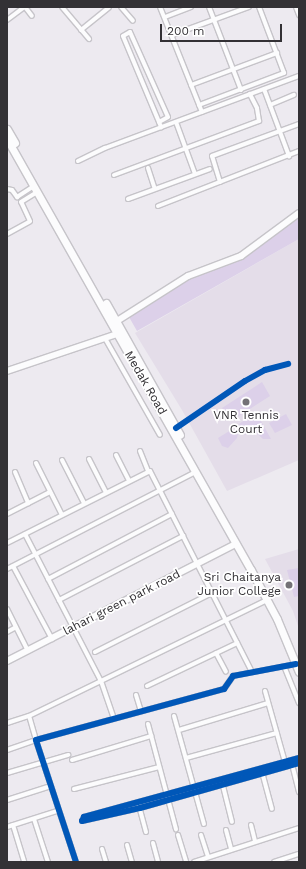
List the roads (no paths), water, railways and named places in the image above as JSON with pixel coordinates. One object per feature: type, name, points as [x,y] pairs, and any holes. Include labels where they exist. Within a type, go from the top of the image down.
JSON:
[{"type":"main road","name":"Medak Road","points":[[7,129],[117,334],[267,600],[298,662]]},
{"type":"main road","name":"Medak Road","points":[[7,139],[117,321],[271,597],[298,662],[299,672]]},
{"type":"street","points":[[7,20],[24,7],[32,16]]},
{"type":"street","points":[[70,7],[64,9],[88,39]]},
{"type":"street","points":[[81,30],[109,7]]},
{"type":"street","points":[[121,7],[133,21]]},
{"type":"street","points":[[160,7],[202,112]]},
{"type":"street","points":[[164,17],[191,7]]},
{"type":"street","points":[[209,7],[241,90]]},
{"type":"street","points":[[172,35],[249,7]]},
{"type":"street","points":[[199,105],[284,73],[259,7]]},
{"type":"street","points":[[296,7],[299,15]]},
{"type":"street","points":[[130,32],[168,117],[160,125],[123,36],[130,32]]},
{"type":"street","points":[[191,85],[277,53]]},
{"type":"street","points":[[140,76],[149,72]]},
{"type":"street","points":[[78,161],[160,125],[176,122],[299,76]]},
{"type":"street","points":[[264,89],[289,156]]},
{"type":"street","points":[[114,175],[260,121],[257,108],[250,94]]},
{"type":"street","points":[[270,105],[294,95]]},
{"type":"street","points":[[176,122],[195,174]]},
{"type":"street","points":[[220,182],[212,156],[299,124]]},
{"type":"street","points":[[158,206],[299,152]]},
{"type":"street","points":[[148,168],[155,189]]},
{"type":"street","points":[[128,199],[210,169]]},
{"type":"street","points":[[7,189],[12,190],[21,202],[30,221],[7,234]]},
{"type":"street","points":[[17,197],[36,189]]},
{"type":"street","points":[[21,202],[36,189]]},
{"type":"street","points":[[117,321],[188,276],[241,256],[299,213]]},
{"type":"street","points":[[7,371],[106,340],[117,334]]},
{"type":"street","points":[[106,340],[160,435]]},
{"type":"street","points":[[140,451],[148,470],[198,564],[252,672]]},
{"type":"street","points":[[116,455],[129,481]]},
{"type":"street","points":[[89,459],[106,492]]},
{"type":"street","points":[[62,460],[84,504]]},
{"type":"street","points":[[36,463],[62,515]]},
{"type":"street","points":[[7,543],[148,470]]},
{"type":"street","points":[[15,472],[28,503]]},
{"type":"street","points":[[7,569],[196,472]]},
{"type":"street","points":[[7,514],[50,492]]},
{"type":"street","points":[[48,579],[172,514]]},
{"type":"street","points":[[24,534],[102,681],[114,718]]},
{"type":"street","points":[[59,600],[183,536]]},
{"type":"street","name":"lahari green park road","points":[[7,662],[236,544]]},
{"type":"street","points":[[13,566],[52,639]]},
{"type":"street","points":[[95,652],[212,593]]},
{"type":"street","points":[[7,723],[29,716],[267,600]]},
{"type":"street","points":[[7,609],[28,651]]},
{"type":"street","points":[[7,632],[16,627]]},
{"type":"street","points":[[148,686],[237,643]]},
{"type":"street","points":[[216,653],[226,672]]},
{"type":"street","points":[[7,750],[36,740],[114,718],[224,689],[233,676],[298,662]]},
{"type":"street","points":[[284,666],[299,703]]},
{"type":"street","points":[[265,691],[286,766]]},
{"type":"street","points":[[136,695],[141,712]]},
{"type":"street","points":[[179,730],[268,703]]},
{"type":"street","points":[[29,716],[51,786],[57,811],[76,862]]},
{"type":"street","points":[[174,716],[204,824]]},
{"type":"street","points":[[148,724],[176,829]]},
{"type":"street","points":[[186,758],[277,733]]},
{"type":"street","points":[[72,760],[151,736]]},
{"type":"street","points":[[7,773],[68,755]]},
{"type":"street","points":[[299,758],[291,762],[286,766],[262,774],[222,784],[195,788],[167,793],[84,817],[82,821],[140,808],[169,799],[195,788],[221,779],[285,761],[291,762],[299,763]]},
{"type":"street","points":[[291,762],[299,792]]},
{"type":"street","points":[[74,789],[159,767]]},
{"type":"street","points":[[260,768],[272,809]]},
{"type":"street","points":[[221,779],[232,822]]},
{"type":"street","points":[[7,800],[51,786]]},
{"type":"street","points":[[137,802],[146,832]]},
{"type":"street","points":[[7,827],[57,811]]},
{"type":"street","points":[[34,819],[48,862]]},
{"type":"street","points":[[13,825],[24,862]]},
{"type":"street","points":[[251,825],[255,841]]},
{"type":"street","points":[[194,862],[299,828]]},
{"type":"street","points":[[226,830],[231,849]]},
{"type":"street","points":[[178,835],[186,862]]},
{"type":"street","points":[[201,835],[208,857]]},
{"type":"street","points":[[153,843],[158,862]]},
{"type":"street","points":[[127,845],[132,862]]},
{"type":"street","points":[[102,849],[106,862]]},
{"type":"street","points":[[274,862],[299,854]]},
{"type":"place","name":"VNR Tennis Court","points":[[246,402]]},
{"type":"place","name":"Sri Chaitanya Junior College","points":[[289,585]]}]
